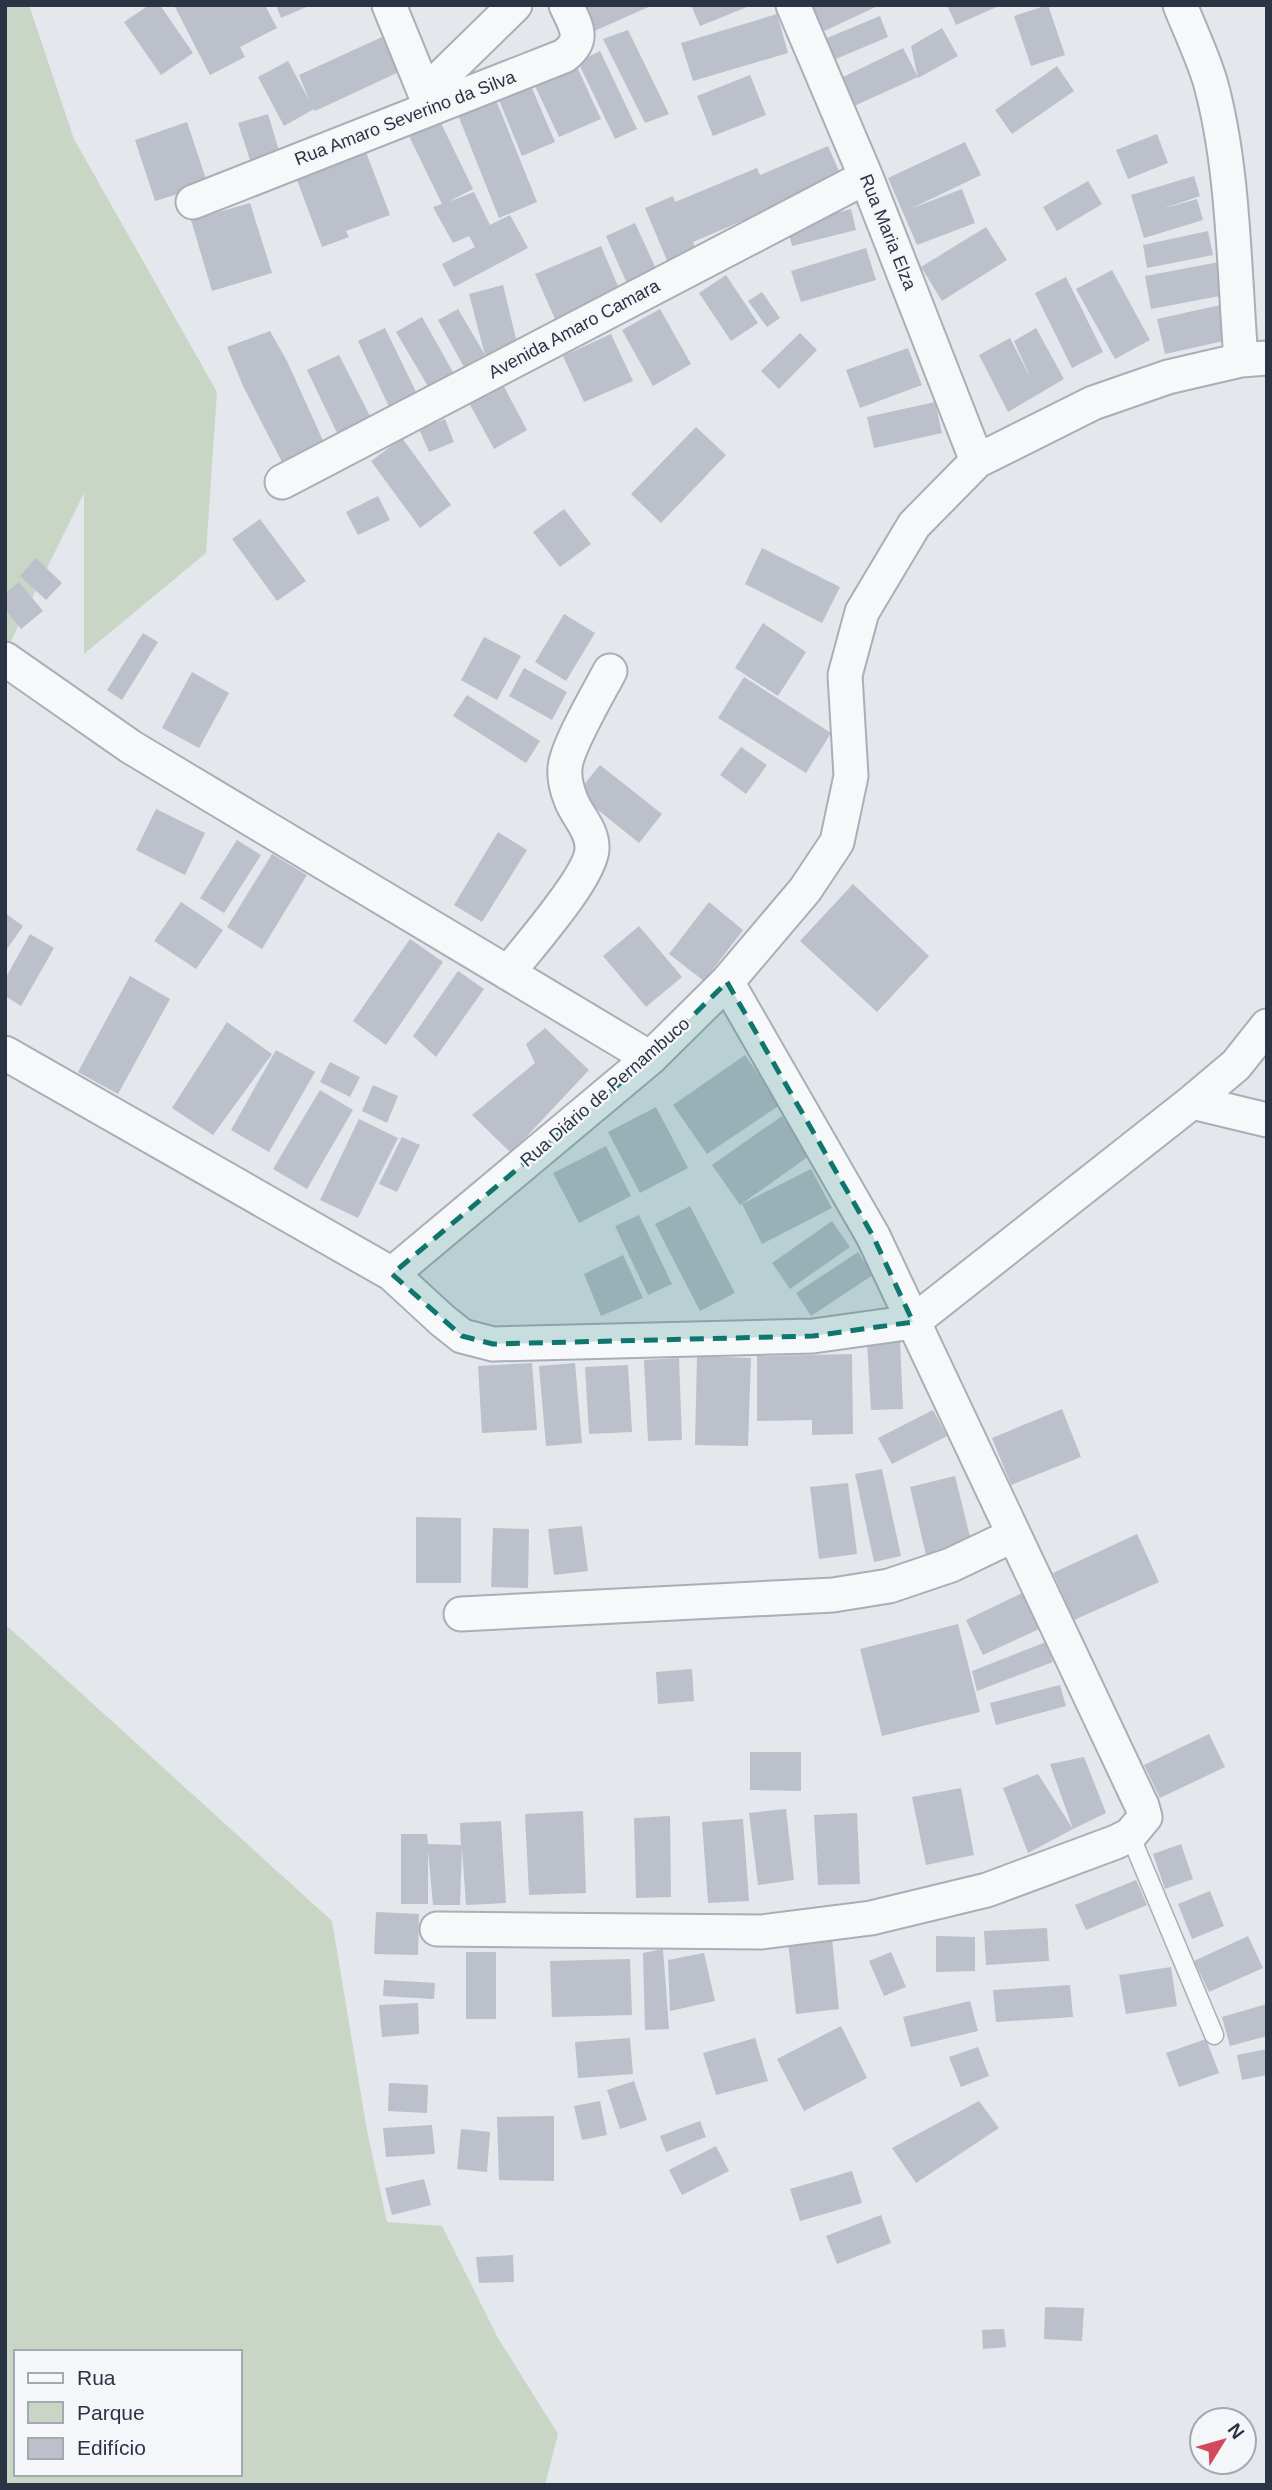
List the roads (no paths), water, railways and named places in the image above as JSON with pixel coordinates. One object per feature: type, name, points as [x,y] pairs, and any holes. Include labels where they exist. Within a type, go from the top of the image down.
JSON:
[{"type":"street","points":[[389,5],[428,100]]},
{"type":"street","name":"Rua Amaro Severino da Silva","points":[[428,100],[515,5]]},
{"type":"street","name":"Rua Amaro Severino da Silva","points":[[193,202],[428,100],[564,56],[573,49],[578,32],[566,5]]},
{"type":"street","name":"Rua Maria Elza","points":[[793,5],[866,177],[977,461]]},
{"type":"street","points":[[1180,5],[1209,80],[1222,136],[1230,219],[1254,359]]},
{"type":"street","name":"Avenida Amaro Camara","points":[[282,482],[866,177]]},
{"type":"street","name":"Rua Diário de Pernambuco","points":[[392,1274],[650,1058],[727,982],[805,890],[837,842],[851,776],[845,674],[862,612],[914,525],[977,461],[1094,403],[1168,377],[1254,359]]},
{"type":"street","points":[[5,659],[131,747],[650,1058]]},
{"type":"street","points":[[508,973],[585,873],[593,849],[588,831],[572,803],[564,767],[610,671]]},
{"type":"street","points":[[437,1929],[762,1932],[871,1918],[987,1890],[1130,1835],[1145,1817],[873,1236],[727,982]]},
{"type":"street","points":[[5,1053],[392,1274],[462,1336],[493,1344],[813,1336],[913,1322],[1192,1102],[1236,1065],[1267,1026]]},
{"type":"street","points":[[1192,1102],[1267,1120]]},
{"type":"street","points":[[461,1614],[834,1595],[888,1586],[951,1566],[1014,1535]]},
{"type":"lane","points":[[1130,1835],[1214,2035]]}]
